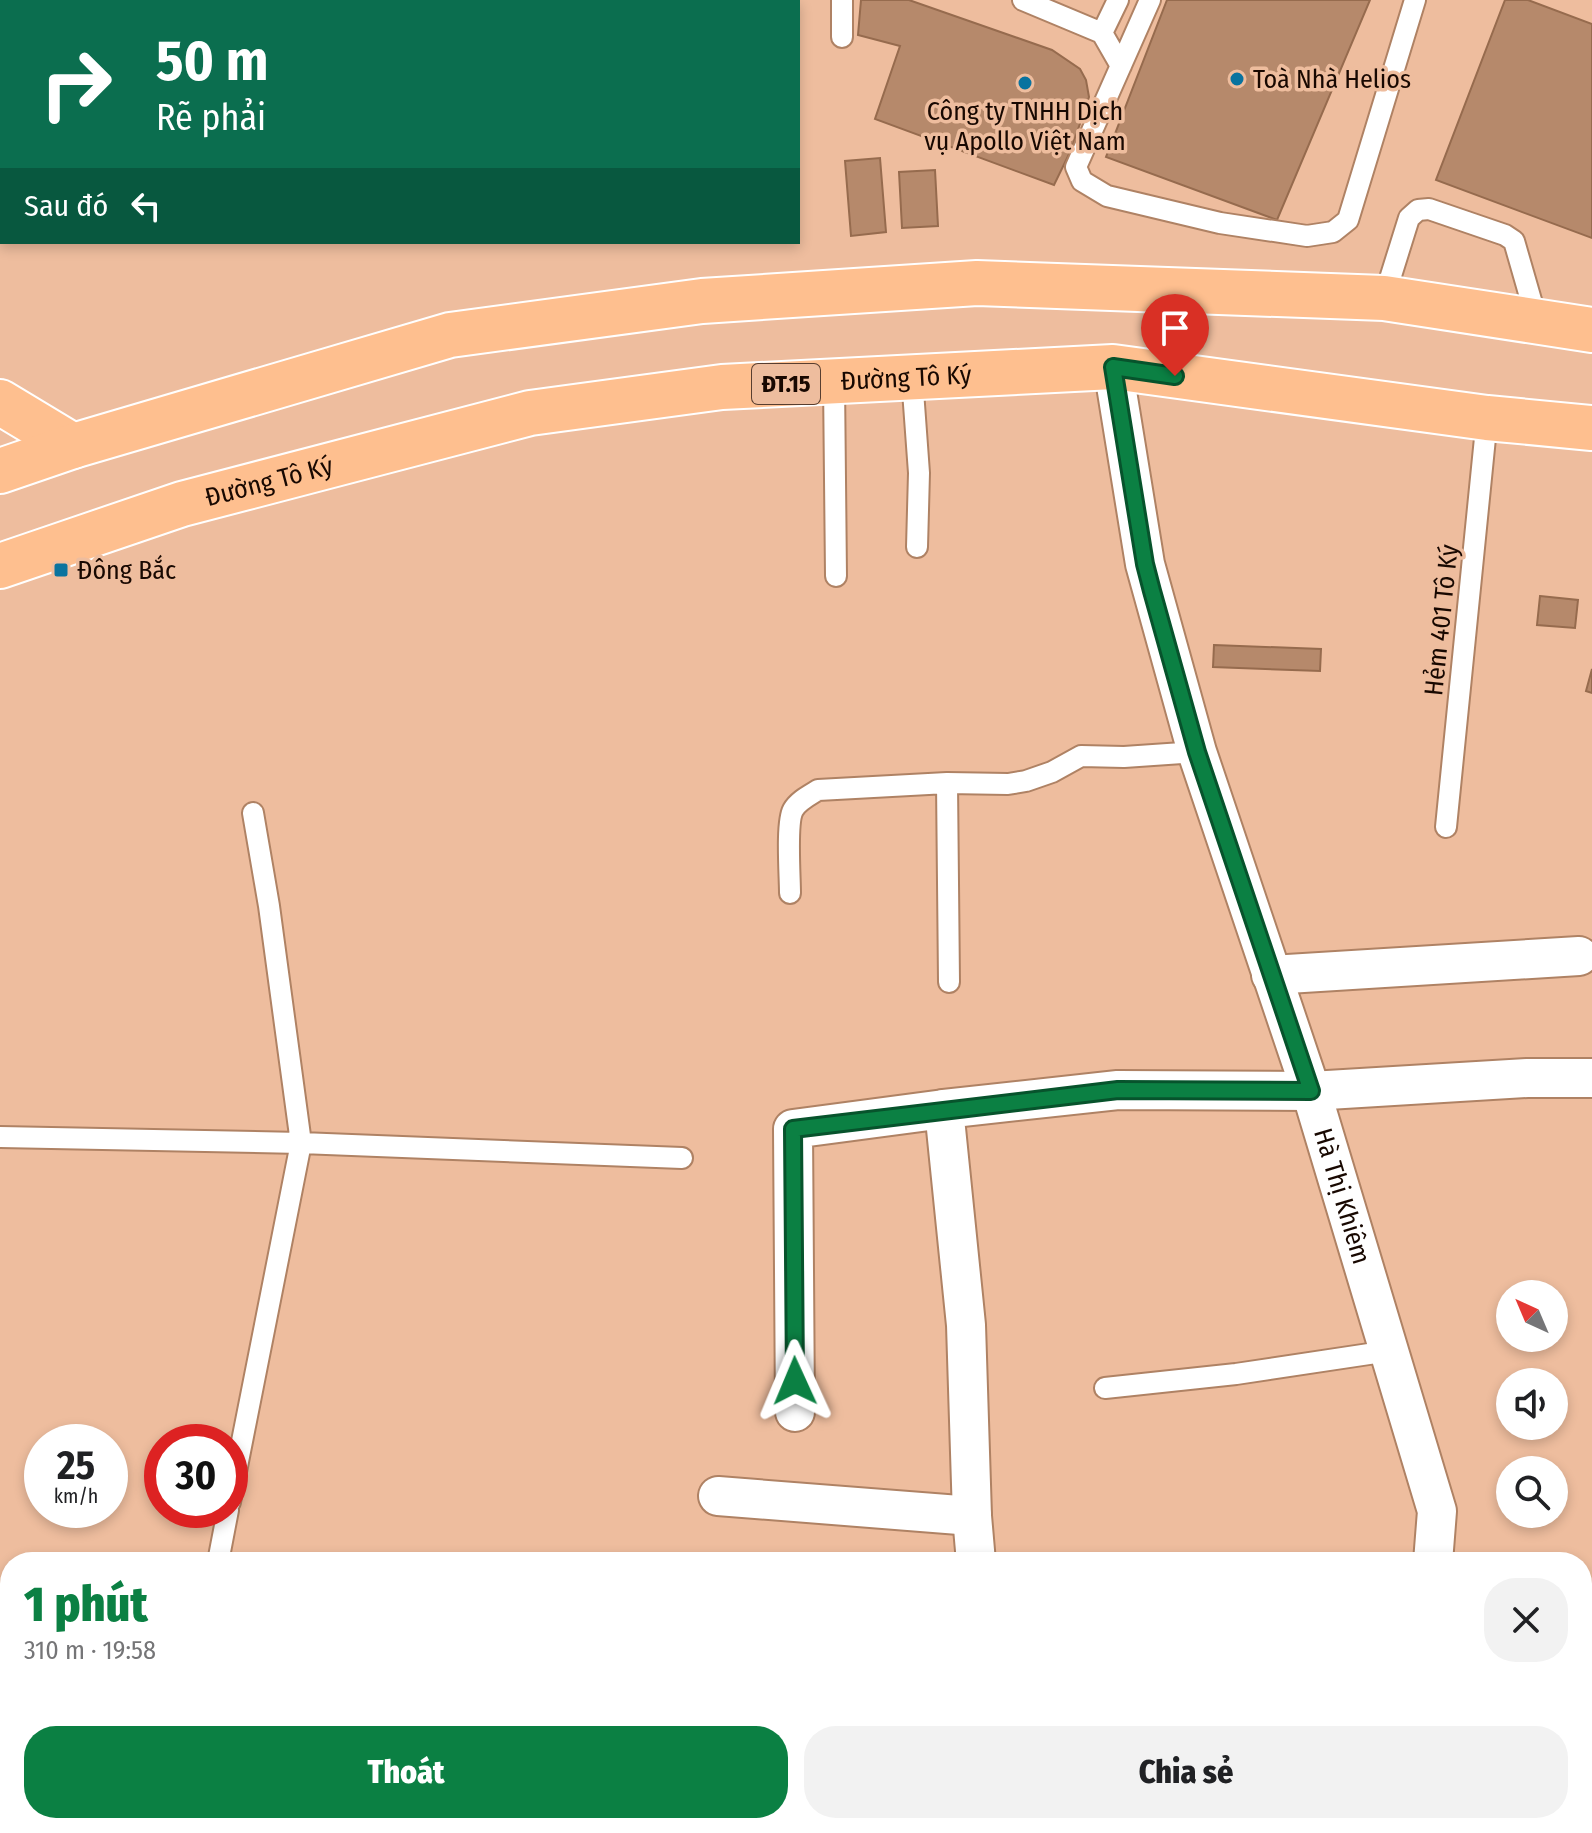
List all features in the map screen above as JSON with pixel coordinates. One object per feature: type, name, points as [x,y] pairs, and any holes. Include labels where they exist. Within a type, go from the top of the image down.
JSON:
[{"type":"main road","points":[[0,471],[73,446],[450,335],[702,301],[977,283],[1384,298],[1592,330]]},
{"type":"main road","name":"Đường Tô Ký","points":[[0,566],[182,504],[530,413],[722,387],[1113,367],[1487,418],[1592,428]]},
{"type":"main road","points":[[0,402],[73,446]]},
{"type":"street","name":"Hà Thị Khiêm","points":[[1113,367],[1145,564],[1197,752],[1311,1091],[1437,1511],[1434,1552]]},
{"type":"street","points":[[1271,975],[1579,956]]},
{"type":"street","points":[[795,1412],[793,1129],[1118,1090],[1311,1091],[1527,1078],[1592,1078]]},
{"type":"street","points":[[944,1109],[966,1325],[975,1552]]},
{"type":"street","points":[[718,1496],[972,1516]]},
{"type":"lane","points":[[842,0],[842,37]]},
{"type":"lane","points":[[1023,0],[1102,33],[1121,66]]},
{"type":"lane","points":[[1102,33],[1118,0]]},
{"type":"lane","points":[[1150,0],[1076,167],[1082,181],[1107,196],[1220,223],[1307,236],[1333,232],[1348,220],[1415,0]]},
{"type":"lane","points":[[1384,298],[1409,218],[1418,210],[1429,209],[1505,235],[1514,241],[1537,321]]},
{"type":"lane","points":[[912,377],[919,473],[917,547]]},
{"type":"lane","points":[[834,382],[836,576]]},
{"type":"lane","name":"Hẻm 401 Tô Ký","points":[[1446,827],[1487,418]]},
{"type":"lane","points":[[790,893],[790,826],[793,810],[818,790],[947,783],[1008,784],[1052,772],[1081,756],[1124,757],[1197,752]]},
{"type":"lane","points":[[947,783],[949,982]]},
{"type":"lane","points":[[245,1424],[301,1143],[269,906],[253,813]]},
{"type":"lane","points":[[0,1137],[301,1143],[682,1158]]},
{"type":"lane","points":[[1105,1388],[1236,1374],[1389,1351]]},
{"type":"lane","points":[[220,1552],[225,1528]]},
{"type":"building","points":[[861,0],[909,0],[1052,50],[1080,69],[1089,97],[1071,150],[1054,185],[875,119],[900,46],[858,35]]},
{"type":"building","name":"Toà Nhà Helios","points":[[1167,0],[1370,0],[1277,220],[1106,157]]},
{"type":"building","points":[[1505,0],[1528,0],[1592,24],[1592,238],[1436,180]]},
{"type":"building","points":[[880,158],[886,232],[851,236],[845,161]]},
{"type":"building","points":[[935,170],[938,226],[902,228],[899,172]]},
{"type":"building","points":[[1540,596],[1578,600],[1575,628],[1537,625]]},
{"type":"building","points":[[1214,645],[1321,649],[1320,671],[1213,667]]},
{"type":"building","points":[[1592,669],[1592,693],[1586,691]]},
{"type":"place","name":"Toà Nhà Helios","points":[[1237,79]]},
{"type":"place","name":"Công ty TNHH Dịch vụ Apollo Việt Nam","points":[[1025,83]]},
{"type":"place","name":"Đông Bắc","points":[[61,570]]},
{"type":"route","points":[[795,1381],[793,1129],[1118,1090],[1311,1091],[1197,752],[1145,564],[1113,367],[1175,376]]}]
